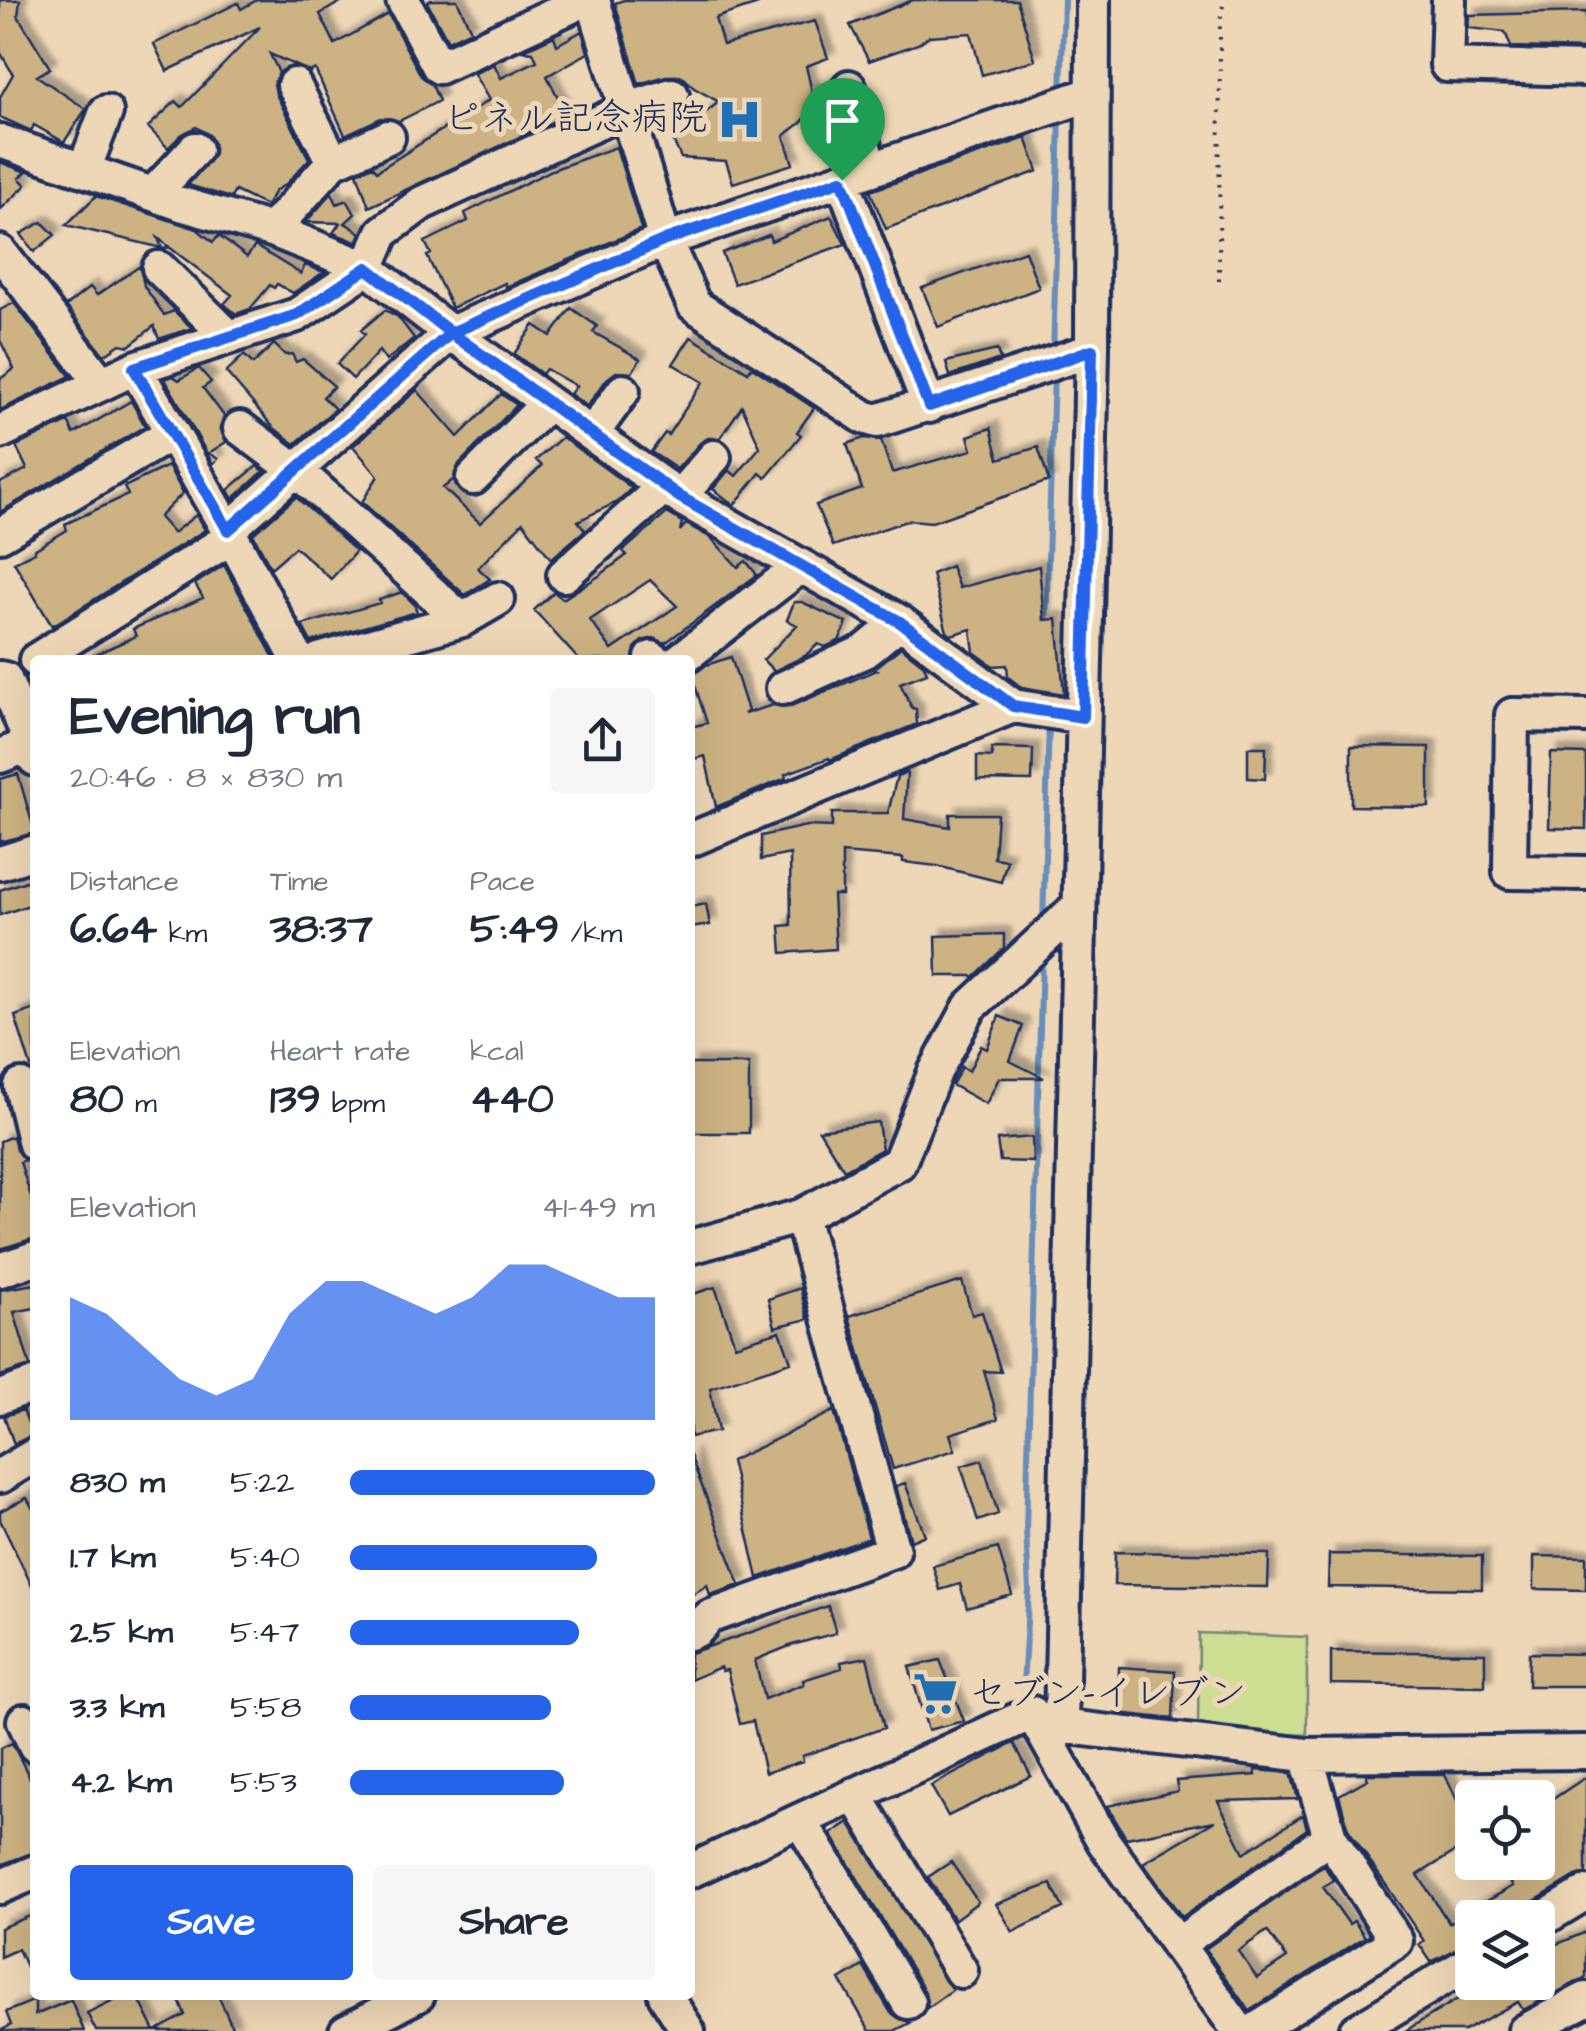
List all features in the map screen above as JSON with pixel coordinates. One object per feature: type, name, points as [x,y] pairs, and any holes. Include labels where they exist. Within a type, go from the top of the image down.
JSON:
[{"type":"street","points":[[403,0],[439,67],[589,0],[628,108],[665,240],[694,305],[864,417],[878,421],[1092,350]]},
{"type":"street","points":[[1093,0],[1092,350],[1079,906],[1049,1724],[1104,1842],[1239,2031]]},
{"type":"street","points":[[1449,0],[1448,65],[1586,70]]},
{"type":"street","points":[[294,85],[333,162]]},
{"type":"street","points":[[849,87],[856,175],[929,406]]},
{"type":"street","points":[[43,655],[230,534],[451,333],[665,240],[1091,94]]},
{"type":"street","points":[[0,432],[134,368],[297,315],[367,268],[382,232],[422,203],[628,108],[672,95]]},
{"type":"street","points":[[84,170],[106,112]]},
{"type":"street","points":[[272,230],[333,162],[388,137]]},
{"type":"street","points":[[0,141],[272,230],[367,268],[672,492],[900,622],[1013,706],[1083,717]]},
{"type":"street","points":[[153,194],[195,149]]},
{"type":"street","points":[[159,268],[229,337]]},
{"type":"street","points":[[6,271],[102,383]]},
{"type":"street","points":[[134,368],[295,655]]},
{"type":"street","points":[[592,434],[623,392]]},
{"type":"street","points":[[473,478],[548,403]]},
{"type":"street","points":[[240,428],[296,470],[462,620]]},
{"type":"street","points":[[0,535],[172,433]]},
{"type":"street","points":[[564,575],[714,458]]},
{"type":"street","points":[[668,655],[801,566]]},
{"type":"street","points":[[336,655],[462,620],[498,599]]},
{"type":"street","points":[[783,688],[865,651],[900,622]]},
{"type":"street","points":[[30,663],[2,679],[30,745]]},
{"type":"street","points":[[695,838],[1013,706]]},
{"type":"street","points":[[1586,716],[1512,716],[1510,872],[1586,872]]},
{"type":"street","points":[[0,756],[30,752]]},
{"type":"street","points":[[0,863],[30,854]]},
{"type":"street","points":[[695,1246],[801,1216],[899,1163],[935,1072],[970,1008],[1079,906]]},
{"type":"street","points":[[19,1086],[30,1126]]},
{"type":"street","points":[[695,1631],[709,1618],[893,1550],[801,1216]]},
{"type":"street","points":[[0,1270],[30,1260]]},
{"type":"street","points":[[0,1397],[30,1387]]},
{"type":"street","points":[[695,1869],[1032,1713],[1049,1724],[1306,1755],[1586,1752]]},
{"type":"street","points":[[1254,2031],[1396,1941],[1330,1837],[1306,1755]]},
{"type":"street","points":[[855,1794],[960,1970]]},
{"type":"street","points":[[800,1820],[908,2002]]},
{"type":"street","points":[[1178,1945],[1330,1837]]},
{"type":"street","points":[[0,1887],[30,1874]]},
{"type":"street","points":[[1555,1912],[1586,1893]]},
{"type":"street","points":[[1356,2031],[1455,1971]]},
{"type":"street","points":[[346,2031],[408,2000]]},
{"type":"street","points":[[668,2000],[688,2031]]},
{"type":"street","points":[[1525,2031],[1584,2006]]},
{"type":"path","points":[[1219,281],[1220,22],[1224,0]]},
{"type":"green space","points":[[1199,1633],[1307,1637],[1307,1735],[1198,1730]]},
{"type":"building","points":[[0,0],[20,0],[18,16],[50,68],[37,76],[86,109],[64,142],[34,125],[31,131],[0,117],[0,97],[13,74],[0,52]]},
{"type":"building","points":[[257,0],[344,0],[320,14],[335,44],[388,14],[439,101],[399,121],[381,118],[345,135],[315,69],[310,72],[270,54],[279,73],[274,83],[276,94],[309,159],[275,191],[266,206],[235,191],[231,198],[188,185],[214,154],[209,135],[196,127],[168,148],[148,127],[176,101],[182,107],[260,27],[167,71],[154,44],[238,3],[241,9]]},
{"type":"building","points":[[457,0],[471,30],[448,41],[427,2]]},
{"type":"building","points":[[758,0],[758,4],[715,18],[723,45],[815,21],[828,58],[806,66],[815,105],[784,136],[793,164],[733,183],[726,161],[681,158],[672,138],[719,102],[682,76],[639,84],[615,3]]},
{"type":"building","points":[[913,0],[1017,0],[1035,60],[982,75],[971,33],[929,36],[918,44],[869,61],[850,25]]},
{"type":"building","points":[[1586,12],[1586,49],[1511,47],[1505,32],[1468,28],[1469,15]]},
{"type":"building","points":[[582,31],[588,53],[547,76],[567,115],[369,207],[357,173],[373,166],[377,171],[489,100],[474,74],[494,64],[501,78],[537,61],[533,52],[522,51],[554,36],[557,45]]},
{"type":"building","points":[[1026,138],[1038,171],[886,229],[870,191]]},
{"type":"building","points":[[616,147],[641,229],[452,308],[427,256],[431,254],[425,242],[468,221],[465,213],[552,170]]},
{"type":"building","points":[[0,162],[26,172],[19,178],[26,185],[0,210]]},
{"type":"building","points":[[332,193],[337,204],[347,200],[355,214],[345,223],[361,233],[357,242],[333,233],[340,223],[306,222]]},
{"type":"building","points":[[96,196],[197,229],[213,242],[219,236],[247,257],[255,246],[301,274],[305,265],[324,272],[293,293],[277,284],[274,288],[270,285],[250,309],[236,314],[224,304],[232,295],[169,247],[164,249],[168,246],[158,238],[162,248],[66,225]]},
{"type":"building","points":[[831,216],[845,244],[734,284],[722,253],[769,235],[771,241]]},
{"type":"building","points":[[42,222],[55,235],[34,252],[21,234]]},
{"type":"building","points":[[1025,251],[1039,288],[938,327],[922,288]]},
{"type":"building","points":[[140,266],[144,286],[164,315],[174,311],[192,328],[159,339],[154,326],[129,346],[120,344],[104,355],[66,306],[90,287],[97,295]]},
{"type":"building","points":[[14,303],[70,376],[0,410],[0,379],[14,369],[0,340],[0,310]]},
{"type":"building","points":[[571,308],[597,326],[593,332],[640,359],[632,373],[616,372],[607,379],[587,406],[570,394],[576,386],[546,369],[542,374],[514,354],[534,325],[551,336]]},
{"type":"building","points":[[385,310],[398,317],[414,338],[386,361],[379,351],[353,379],[337,364],[365,334],[361,330]]},
{"type":"building","points":[[691,337],[748,372],[752,367],[814,408],[797,432],[801,435],[766,478],[760,473],[734,505],[713,489],[729,470],[736,476],[760,447],[742,406],[720,438],[700,443],[677,469],[651,452],[665,433],[668,435],[703,382],[673,364]]},
{"type":"building","points":[[274,344],[285,355],[292,354],[296,362],[303,359],[334,386],[323,397],[335,409],[295,444],[274,428],[226,372],[244,355],[253,364]]},
{"type":"building","points":[[997,350],[1000,359],[950,376],[946,362]]},
{"type":"building","points":[[199,368],[211,382],[203,388],[224,416],[220,427],[226,442],[209,453],[218,459],[213,464],[165,379],[173,376],[179,380]]},
{"type":"building","points":[[417,390],[458,437],[501,394],[517,405],[459,464],[454,479],[443,488],[480,523],[542,466],[536,460],[562,437],[632,488],[617,502],[578,521],[585,530],[551,559],[523,522],[478,568],[490,579],[465,595],[362,502],[378,476],[353,446]]},
{"type":"building","points":[[131,401],[145,426],[0,512],[0,483],[27,469],[16,446],[68,422],[74,434]]},
{"type":"building","points":[[991,428],[999,459],[1038,447],[1049,481],[932,522],[909,520],[833,546],[816,505],[862,489],[847,444],[864,438],[881,440],[892,473],[972,450],[968,436]]},
{"type":"building","points":[[168,466],[183,493],[159,517],[173,533],[196,515],[205,530],[52,626],[14,562],[67,530],[65,524],[128,495],[124,487]]},
{"type":"building","points":[[257,466],[264,471],[233,499],[228,490]]},
{"type":"building","points":[[296,497],[356,551],[331,579],[295,547],[271,568],[253,534]]},
{"type":"building","points":[[667,513],[682,522],[680,531],[686,524],[711,538],[738,567],[746,561],[757,575],[665,643],[654,638],[642,641],[634,655],[574,655],[534,610],[554,592],[563,599],[627,555],[623,551]],"holes":[[[650,580],[677,606],[612,650],[590,620]]]},
{"type":"building","points":[[224,565],[272,655],[94,655],[136,636],[133,629],[203,598],[195,584]]},
{"type":"building","points":[[951,566],[959,588],[1039,566],[1044,620],[1057,619],[1064,694],[1021,687],[1008,677],[1007,665],[993,666],[974,652],[971,629],[951,635],[947,632],[932,574]]},
{"type":"building","points":[[402,592],[417,612],[311,642],[302,625],[380,603],[379,600]]},
{"type":"building","points":[[794,602],[847,623],[839,641],[825,647],[818,644],[805,656],[774,671],[763,660],[797,625],[787,620]]},
{"type":"building","points":[[901,647],[924,665],[927,673],[900,683],[916,709],[917,724],[785,774],[786,778],[716,807],[705,756],[695,759],[695,726],[707,723],[695,674],[706,665],[731,657],[748,711],[744,714],[773,705],[791,706],[877,670],[874,669]]},
{"type":"building","points":[[1351,746],[1429,747],[1429,807],[1351,806]]},
{"type":"building","points":[[1248,747],[1266,747],[1265,779],[1248,778]]},
{"type":"building","points":[[992,748],[1033,749],[1032,781],[977,780],[977,756],[992,757]]},
{"type":"building","points":[[1551,753],[1586,754],[1586,829],[1549,828]]},
{"type":"building","points":[[907,772],[904,819],[950,827],[950,814],[997,814],[994,858],[1007,860],[1001,882],[903,862],[903,858],[842,853],[842,895],[833,895],[836,949],[782,953],[780,926],[791,925],[790,854],[761,860],[761,836],[806,826],[832,827],[832,813],[888,813],[897,776]]},
{"type":"building","points":[[18,774],[30,816],[30,834],[0,842],[0,779]]},
{"type":"building","points":[[30,880],[30,905],[0,915],[0,890]]},
{"type":"building","points":[[706,904],[710,925],[695,927],[695,906]]},
{"type":"building","points":[[1004,934],[1004,948],[975,976],[937,976],[936,936]]},
{"type":"building","points":[[30,1011],[30,1064],[15,1016]]},
{"type":"building","points":[[999,1016],[1023,1026],[1010,1061],[1044,1078],[999,1078],[986,1104],[952,1085],[962,1067],[969,1071],[981,1046],[987,1049]]},
{"type":"building","points":[[695,1064],[749,1064],[749,1133],[695,1133]]},
{"type":"building","points":[[878,1122],[882,1149],[844,1170],[819,1130]]},
{"type":"building","points":[[13,1136],[16,1150],[24,1160],[20,1162],[30,1194],[30,1240],[0,1249],[0,1141]]},
{"type":"building","points":[[1032,1137],[1033,1162],[1000,1161],[997,1140]]},
{"type":"building","points":[[962,1281],[972,1315],[982,1312],[1001,1372],[984,1371],[998,1419],[950,1434],[955,1450],[893,1469],[849,1316]]},
{"type":"building","points":[[30,1285],[30,1309],[14,1312],[30,1366],[0,1376],[0,1290]]},
{"type":"building","points":[[715,1287],[735,1345],[780,1331],[791,1362],[710,1388],[718,1431],[695,1436],[695,1293]]},
{"type":"building","points":[[800,1288],[808,1319],[775,1327],[768,1299]]},
{"type":"building","points":[[23,1410],[30,1436],[14,1444],[4,1416]]},
{"type":"building","points":[[834,1411],[869,1538],[758,1578],[731,1461]]},
{"type":"building","points":[[982,1460],[998,1514],[978,1521],[961,1466]]},
{"type":"building","points":[[695,1468],[740,1585],[710,1595],[707,1585],[695,1593]]},
{"type":"building","points":[[905,1483],[925,1535],[911,1541],[896,1486]]},
{"type":"building","points":[[27,1498],[30,1504],[30,1582],[0,1520],[0,1511]]},
{"type":"building","points":[[998,1548],[1012,1595],[967,1608],[960,1584],[940,1590],[933,1566]]},
{"type":"building","points":[[1115,1552],[1269,1554],[1268,1587],[1114,1585]]},
{"type":"building","points":[[1329,1554],[1482,1556],[1482,1589],[1328,1587]]},
{"type":"building","points":[[1534,1556],[1586,1557],[1586,1590],[1534,1589]]},
{"type":"building","points":[[828,1606],[836,1633],[755,1660],[764,1699],[804,1684],[803,1680],[842,1668],[841,1662],[867,1657],[884,1728],[765,1773],[753,1721],[740,1724],[727,1670],[720,1667],[695,1678],[695,1651]]},
{"type":"building","points":[[1331,1651],[1485,1653],[1485,1686],[1331,1684]]},
{"type":"building","points":[[1529,1653],[1586,1654],[1586,1686],[1528,1686]]},
{"type":"building","name":"セブン-イレブン","points":[[940,1660],[964,1721],[928,1730],[909,1667]]},
{"type":"building","points":[[1119,1667],[1175,1671],[1173,1719],[1118,1713]]},
{"type":"building","points":[[12,1743],[30,1778],[30,1854],[0,1865],[0,1748]]},
{"type":"building","points":[[1014,1743],[1031,1776],[948,1816],[931,1786]]},
{"type":"building","points":[[1255,1770],[1291,1773],[1298,1799],[1218,1801],[1244,1853],[1303,1815],[1307,1829],[1182,1917],[1143,1863],[1215,1821],[1126,1838],[1107,1806],[1178,1791],[1176,1781],[1256,1775]]},
{"type":"building","points":[[1366,1774],[1445,1774],[1455,1796],[1455,1852],[1418,1875],[1449,1923],[1455,1920],[1455,1950],[1431,1962],[1419,1944],[1424,1941],[1348,1829],[1339,1795],[1368,1779]]},
{"type":"building","points":[[1586,1777],[1586,1873],[1536,1900],[1489,1900],[1513,1886],[1509,1880],[1555,1880],[1555,1798]]},
{"type":"building","points":[[849,1822],[952,1990],[927,2008],[925,1992],[831,1834]]},
{"type":"building","points":[[951,1862],[978,1902],[954,1920],[928,1877]]},
{"type":"building","points":[[1324,1865],[1333,1880],[1323,1887],[1349,1924],[1354,1921],[1365,1937],[1249,2011],[1205,1949]],"holes":[[[1267,1931],[1287,1958],[1257,1978],[1238,1951]]]},
{"type":"building","points":[[1051,1884],[1063,1908],[1013,1932],[996,1904]]},
{"type":"building","points":[[30,1916],[30,1975],[18,1949],[0,1957],[0,1928]]},
{"type":"building","points":[[1586,1932],[1586,1977],[1555,1993],[1555,1945]]},
{"type":"building","points":[[863,1966],[891,2013],[910,2023],[894,2031],[870,2031],[840,1980]]},
{"type":"building","points":[[35,2000],[35,2015],[71,2000],[84,2031],[0,2031],[11,2025],[6,2012]]},
{"type":"building","points":[[114,2000],[140,2000],[155,2031],[96,2031],[87,2013]]},
{"type":"building","points":[[179,2000],[220,2000],[234,2031],[155,2031],[185,2015]]},
{"type":"building","points":[[1456,2000],[1542,2000],[1523,2010],[1518,2002],[1464,2031],[1405,2031]]},
{"type":"waterway","points":[[1061,94],[1064,0]]},
{"type":"waterway","points":[[1053,354],[1060,117]]},
{"type":"waterway","points":[[1046,624],[1054,372]]},
{"type":"waterway","points":[[1043,924],[1049,721]]},
{"type":"waterway","points":[[1023,1685],[1029,1590],[1026,1530],[1042,956]]},
{"type":"place","name":"ピネル記念病院","points":[[740,119]]},
{"type":"place","name":"セブン-イレブン","points":[[936,1694]]},
{"type":"route","points":[[842,180],[665,240],[451,333],[367,268],[297,315],[134,368],[228,530],[451,333],[680,497],[900,622],[1013,706],[1083,717],[1092,350],[929,406],[842,180]]}]
